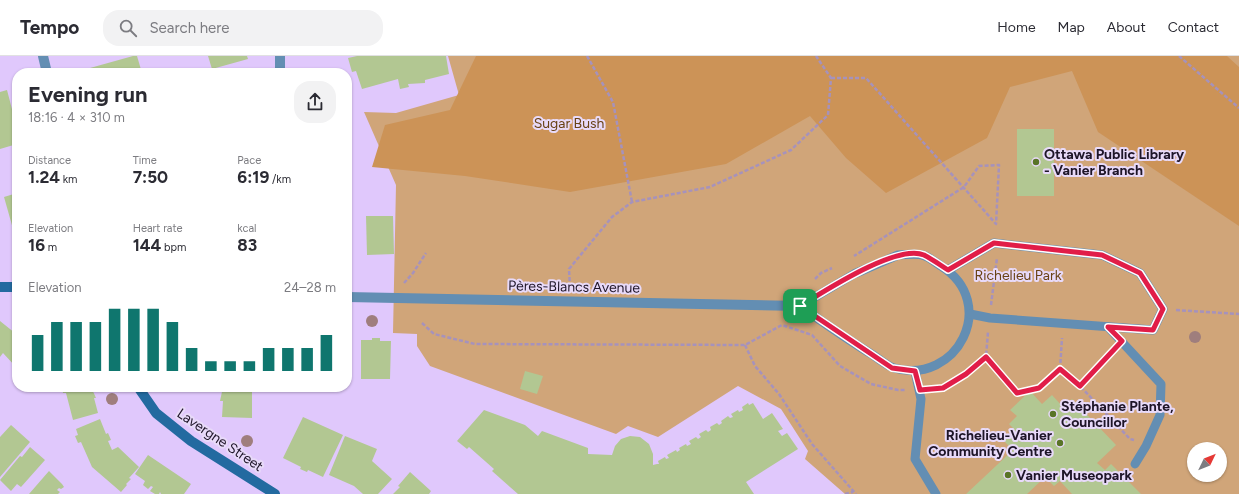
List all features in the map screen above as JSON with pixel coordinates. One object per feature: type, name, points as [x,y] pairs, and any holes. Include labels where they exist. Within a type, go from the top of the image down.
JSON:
[{"type":"street","points":[[43,56],[46,68]]},
{"type":"street","points":[[280,56],[280,68]]},
{"type":"street","points":[[0,287],[12,288]]},
{"type":"street","name":"Pères-Blancs Avenue","points":[[352,297],[800,306]]},
{"type":"street","name":"Lavergne Street","points":[[141,392],[156,413],[191,441],[275,494]]},
{"type":"lane","points":[[948,270],[994,243],[1102,255],[1140,273],[1163,309],[1153,330],[990,318],[970,314]]},
{"type":"lane","points":[[898,255],[923,255],[948,270],[959,283],[967,298],[970,314],[967,330],[952,354],[934,366],[915,371],[892,368],[800,306],[854,274],[898,255]]},
{"type":"lane","points":[[1108,327],[1161,384],[1160,415],[1146,446],[1135,464]]},
{"type":"lane","points":[[915,371],[921,399],[915,459],[936,494]]},
{"type":"path","points":[[587,56],[613,102],[632,202]]},
{"type":"path","points":[[571,301],[569,269],[612,217],[632,202],[710,187],[791,150],[828,115],[831,78],[816,56]]},
{"type":"path","points":[[1179,56],[1239,108]]},
{"type":"path","points":[[831,78],[866,78],[964,187],[996,224],[999,165],[979,166],[964,187],[854,257]]},
{"type":"path","points":[[422,323],[434,334],[475,344],[745,345],[782,326],[812,335],[840,366],[871,384],[898,390],[943,388],[966,374],[986,357],[998,244]]},
{"type":"path","points":[[398,298],[401,286],[413,273],[426,253]]},
{"type":"path","points":[[811,282],[821,273],[834,268]]},
{"type":"path","points":[[1163,309],[1239,314]]},
{"type":"path","points":[[986,357],[1017,393],[1039,388],[1060,369],[1062,323]]},
{"type":"path","points":[[1080,386],[1122,341]]},
{"type":"path","points":[[745,345],[755,366],[779,394],[812,444],[856,494]]},
{"type":"path","points":[[1060,369],[1080,386],[1130,439],[1146,446]]},
{"type":"path","points":[[845,494],[853,492]]},
{"type":"green space","name":"Richelieu Park","points":[[448,56],[1239,56],[1239,494],[845,494],[805,459],[808,451],[781,409],[738,386],[658,437],[628,426],[616,434],[430,366],[417,346],[417,334],[393,333],[396,185],[364,112],[396,113],[459,95]]},
{"type":"green space","name":"Sugar Bush","points":[[476,56],[1227,56],[1239,67],[1239,226],[1098,132],[1072,71],[1010,87],[987,138],[886,193],[846,158],[810,116],[726,164],[570,192],[465,176],[372,167],[385,125],[450,110]]},
{"type":"building","points":[[137,56],[141,68],[90,68]]},
{"type":"building","points":[[208,56],[247,56],[248,59],[216,68],[212,68]]},
{"type":"building","points":[[357,56],[446,56],[449,74],[425,80],[425,83],[408,84],[409,87],[400,89],[398,79],[362,89],[356,71],[352,72],[348,58]]},
{"type":"building","points":[[7,90],[12,109],[12,145],[0,149],[0,92]]},
{"type":"building","name":"Ottawa Public Library - Vanier Branch","points":[[1017,129],[1054,129],[1054,196],[1017,196]]},
{"type":"building","points":[[12,195],[12,225],[4,197]]},
{"type":"building","points":[[366,216],[393,216],[394,254],[367,255]]},
{"type":"building","points":[[0,321],[12,331],[12,363],[3,353],[0,357]]},
{"type":"building","points":[[372,338],[380,338],[380,341],[391,341],[390,379],[361,379],[361,340],[372,340]]},
{"type":"building","points":[[525,371],[543,376],[537,394],[520,389]]},
{"type":"building","name":"Richelieu-Vanier Community Centre","points":[[1030,391],[1042,404],[1052,395],[1063,407],[1072,399],[1116,445],[1097,463],[1105,470],[1111,464],[1141,494],[1072,494],[1060,481],[1054,486],[1045,477],[1027,494],[966,494],[1013,450],[1004,441],[1015,430],[1009,424],[1017,416],[1010,410]]},
{"type":"building","points":[[93,392],[96,398],[94,398],[98,413],[73,420],[66,393],[63,393]]},
{"type":"building","points":[[222,392],[252,392],[252,418],[222,417],[223,401],[220,401]]},
{"type":"building","points":[[748,403],[749,405],[753,403],[763,419],[772,413],[783,429],[778,431],[782,436],[787,433],[798,449],[746,482],[754,494],[518,494],[492,471],[494,469],[469,447],[467,449],[457,441],[484,410],[525,425],[538,436],[542,431],[588,448],[588,454],[612,455],[615,446],[621,439],[630,436],[640,437],[649,444],[653,454],[653,465],[659,464],[658,461],[665,457],[666,459],[669,458],[667,455],[676,450],[677,452],[680,450],[679,448],[686,444],[687,446],[691,444],[689,441],[696,437],[698,439],[701,437],[699,434],[706,430],[708,432],[711,430],[710,427],[717,423],[719,425],[722,423],[721,421],[728,416],[730,418],[733,417],[731,414],[738,410],[739,412],[743,410],[742,407]]},
{"type":"building","points":[[303,417],[343,435],[323,477],[308,470],[307,472],[300,469],[301,467],[283,458]]},
{"type":"building","points":[[100,419],[106,434],[108,433],[111,440],[108,441],[112,450],[118,447],[139,467],[129,478],[131,479],[121,492],[92,467],[81,442],[78,443],[75,436],[78,435],[76,429]]},
{"type":"building","points":[[11,425],[30,442],[0,477],[0,437]]},
{"type":"building","points":[[345,436],[377,449],[372,461],[392,479],[378,494],[363,494],[354,486],[329,475]]},
{"type":"building","points":[[30,447],[45,460],[21,487],[17,484],[11,491],[0,480],[20,456],[22,457]]},
{"type":"building","points":[[148,455],[191,484],[184,494],[161,494],[160,492],[159,494],[155,494],[150,491],[153,487],[151,486],[148,489],[143,485],[145,481],[135,474]]},
{"type":"building","points":[[49,471],[64,487],[57,490],[60,492],[58,494],[29,494]]},
{"type":"building","points":[[410,472],[431,491],[429,494],[393,494],[400,487],[398,486]]},
{"type":"place","name":"Ottawa Public Library - Vanier Branch","points":[[1036,162]]},
{"type":"place","name":"Stéphanie Plante, Councillor","points":[[1053,414]]},
{"type":"place","name":"Richelieu-Vanier Community Centre","points":[[1060,443]]},
{"type":"place","name":"Vanier Museopark","points":[[1008,475]]},
{"type":"route","points":[[994,243],[1102,255],[1140,273],[1163,309],[1153,330],[1108,327],[1122,341],[1080,386],[1060,369],[1039,388],[1017,393],[986,357],[966,374],[943,388],[920,390],[915,371],[892,368],[800,306],[854,274],[898,255],[923,255],[948,270],[994,243]]}]
